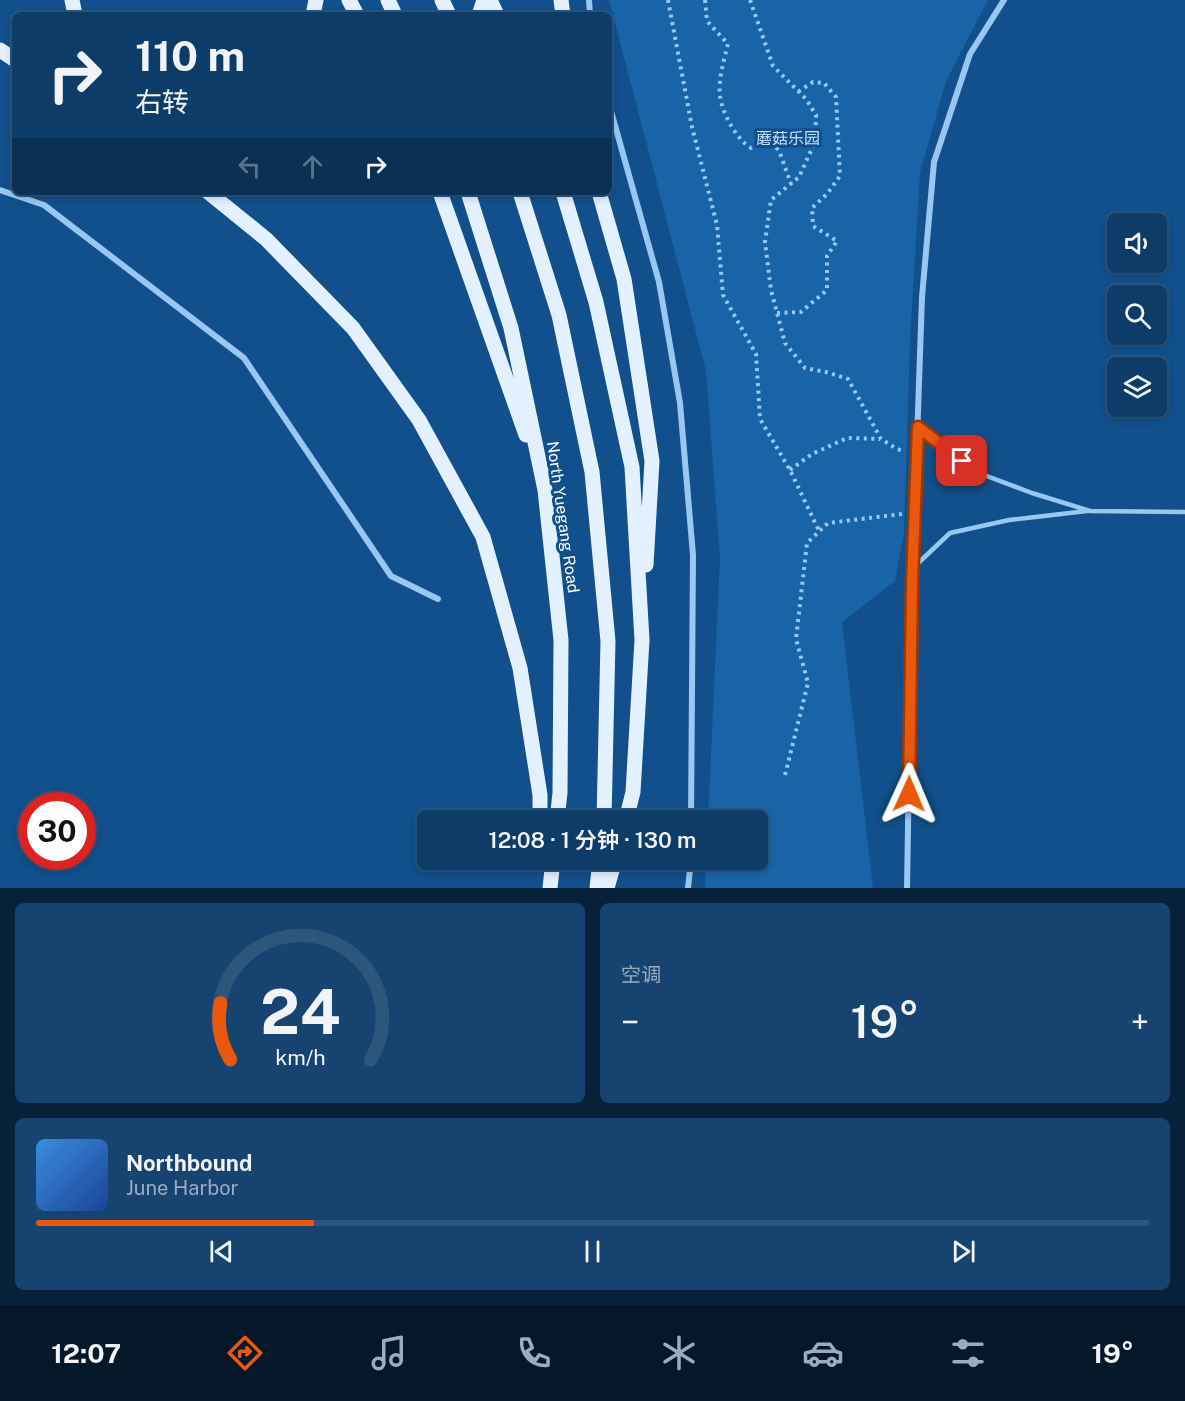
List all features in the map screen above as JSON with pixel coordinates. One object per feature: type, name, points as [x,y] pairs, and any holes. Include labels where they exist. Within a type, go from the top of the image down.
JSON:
[{"type":"main road","points":[[212,195],[266,239],[353,328],[419,420],[483,537],[520,668],[540,795],[540,810]]},
{"type":"main road","points":[[441,195],[545,490]]},
{"type":"main road","name":"North Yuegang Road","points":[[469,195],[511,328],[545,490],[561,640],[558,810]]},
{"type":"main road","name":"North Yuegang Road","points":[[521,195],[559,315],[592,472],[608,641],[604,810]]},
{"type":"main road","points":[[564,195],[596,302],[632,467],[642,640]]},
{"type":"main road","points":[[600,195],[624,279],[652,461],[633,792],[628,810]]},
{"type":"main road","points":[[542,870],[543,888]]},
{"type":"main road","points":[[550,888],[552,870]]},
{"type":"main road","points":[[597,888],[599,870]]},
{"type":"main road","points":[[607,888],[612,870]]},
{"type":"street","points":[[907,888],[913,567],[922,297],[934,162],[970,54],[1004,0]]},
{"type":"street","points":[[612,115],[659,282],[680,403],[693,555],[691,810]]},
{"type":"street","points":[[15,195],[44,205],[244,358],[391,576],[438,599]]},
{"type":"street","points":[[688,888],[690,870]]},
{"type":"lane","points":[[918,427],[976,472],[1090,511]]},
{"type":"lane","points":[[913,567],[950,533],[1009,520],[1090,511],[1185,512]]},
{"type":"path","points":[[668,0],[692,127],[717,225],[723,296],[756,354],[760,419],[790,470],[819,531]]},
{"type":"path","points":[[705,0],[707,21],[728,44],[722,70],[720,96],[730,123],[743,143],[751,148],[769,136],[780,153],[791,184]]},
{"type":"path","points":[[750,0],[773,66],[806,99],[816,116],[815,142],[799,177],[771,200],[765,242],[771,290],[785,343],[805,368],[848,379],[880,439]]},
{"type":"path","points":[[777,313],[801,312],[827,290],[827,256],[837,241],[813,226],[812,208],[827,194],[840,176],[836,97],[824,82],[813,82],[798,92]]},
{"type":"path","points":[[790,470],[812,454],[847,438],[880,439],[897,449],[917,454]]},
{"type":"path","points":[[785,775],[808,683],[796,639],[807,543],[828,522],[915,513]]},
{"type":"green space","name":"蘑菇乐园","points":[[609,0],[988,0],[946,81],[920,173],[910,341],[904,532],[895,581],[842,622],[873,888],[705,888],[706,870],[768,870],[768,810],[708,810],[720,558],[706,371]]},
{"type":"route","points":[[909,794],[912,583],[918,427],[962,461]]}]
